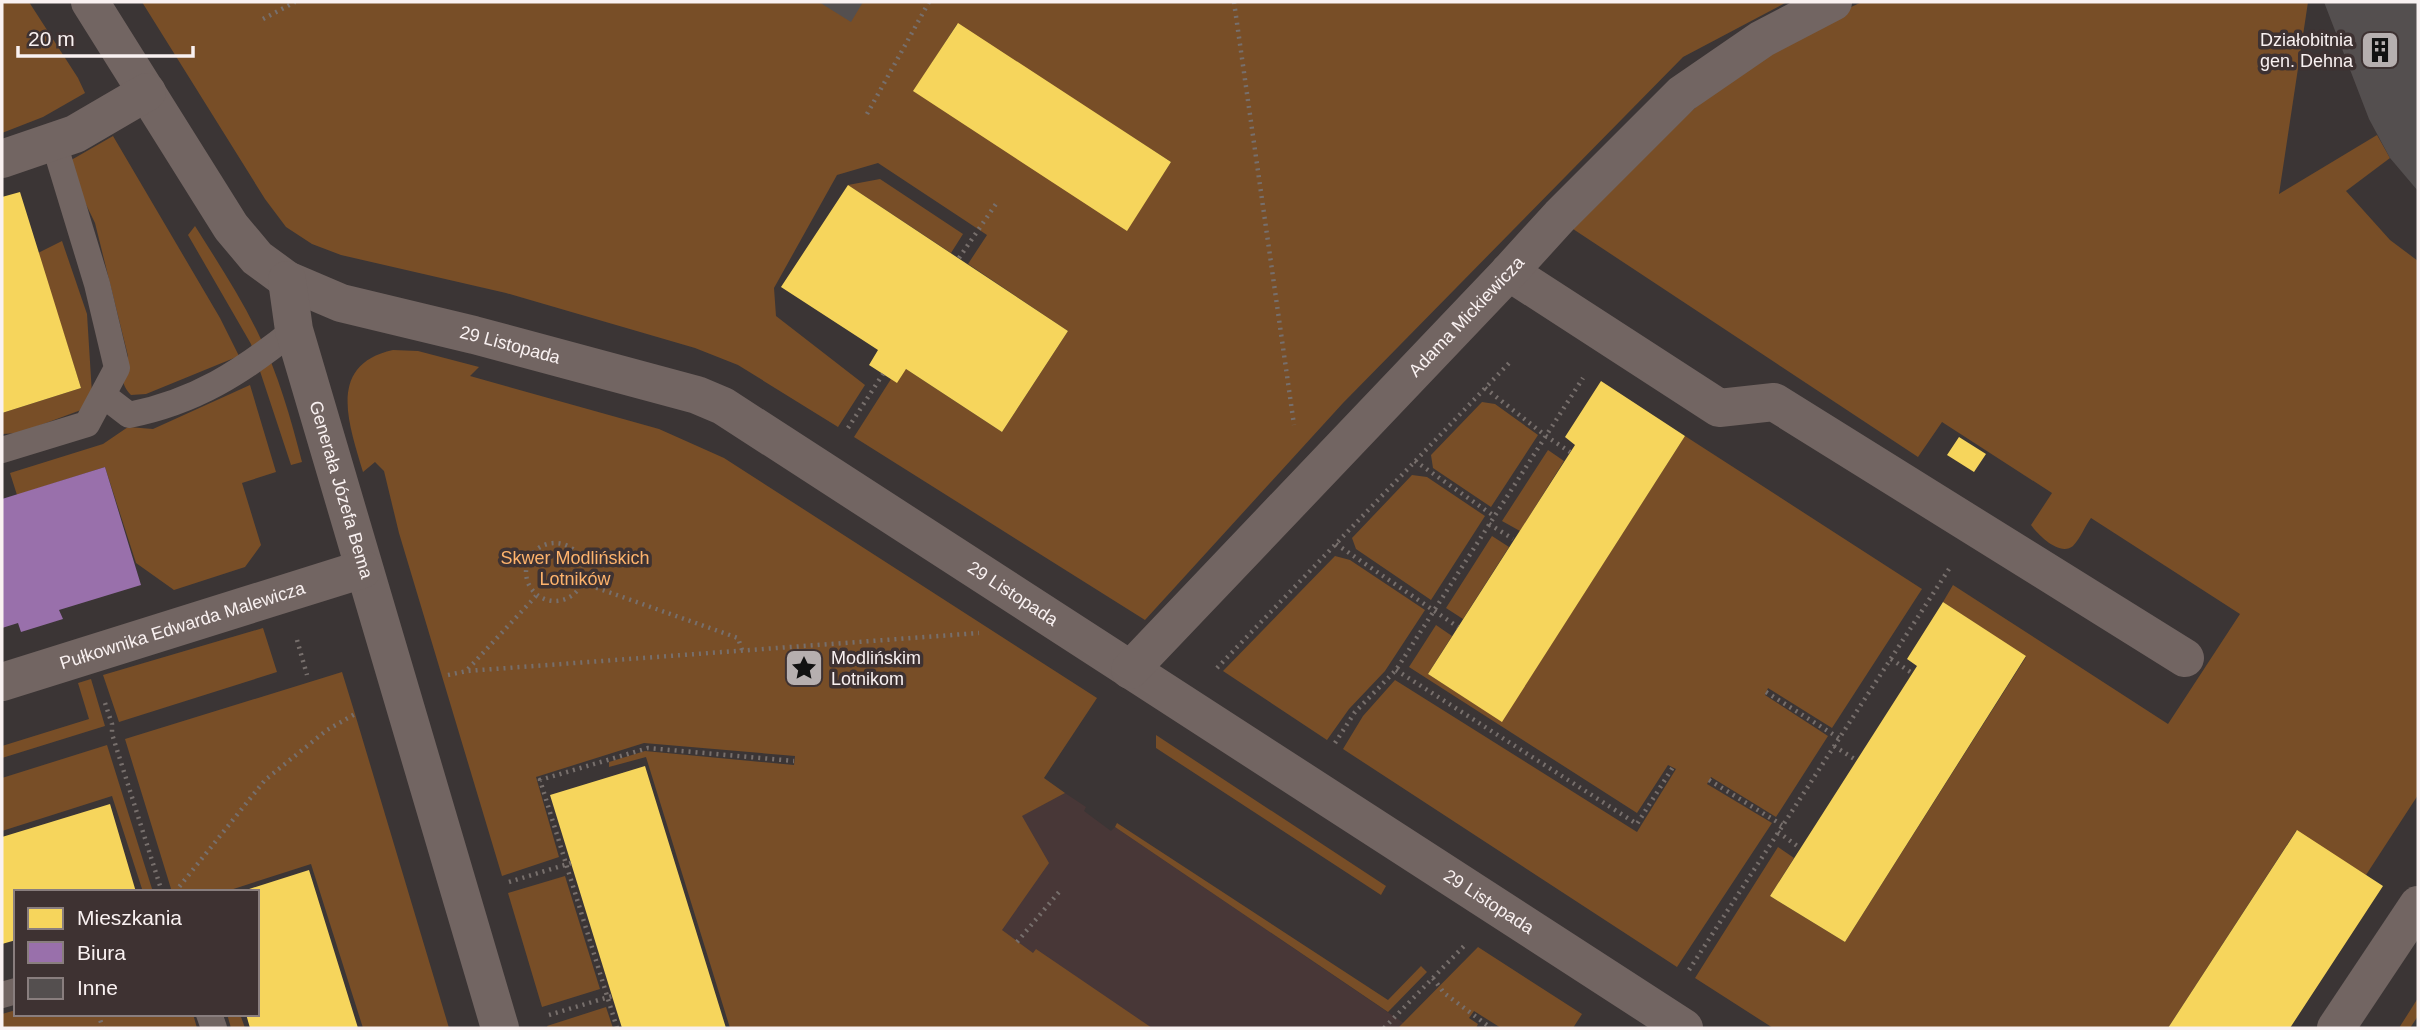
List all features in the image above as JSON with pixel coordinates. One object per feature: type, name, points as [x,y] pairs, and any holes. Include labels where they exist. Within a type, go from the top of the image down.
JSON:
[{"type":"street","points":[[90,2],[231,227],[257,258],[288,281]]},
{"type":"street","name":"Adama Mickiewicza","points":[[1130,670],[1560,216],[1682,94],[1762,39],[1833,2]]},
{"type":"street","points":[[2,159],[75,134],[147,92]]},
{"type":"street","points":[[1509,272],[1719,408],[1774,402],[2185,658]]},
{"type":"street","name":"Generała Józefa Bema","points":[[288,281],[294,330],[500,1028]]},
{"type":"street","name":"29 Listopada","points":[[288,281],[341,303],[474,335],[698,395],[723,406],[1684,1028]]},
{"type":"street","name":"Pułkownika Edwarda Malewicza","points":[[2,682],[363,569]]},
{"type":"street","points":[[2336,1028],[2418,905]]},
{"type":"lane","points":[[2,450],[87,424],[117,368],[97,284],[54,143]]},
{"type":"lane","points":[[103,395],[129,415],[159,410],[239,372],[294,330]]},
{"type":"path","points":[[263,19],[295,2]]},
{"type":"path","points":[[867,114],[929,2]]},
{"type":"path","points":[[1234,2],[1303,488]]},
{"type":"path","points":[[959,258],[998,201]]},
{"type":"path","points":[[1329,753],[1355,712],[1396,670],[1609,337]]},
{"type":"path","points":[[1210,675],[1512,360]]},
{"type":"path","points":[[841,438],[883,374]]},
{"type":"path","points":[[1485,388],[1570,452]]},
{"type":"path","points":[[1415,461],[1494,516]]},
{"type":"path","points":[[1489,524],[1513,540]]},
{"type":"path","points":[[557,542],[574,549],[584,564],[583,583],[571,598],[553,602],[536,596],[526,580],[528,561],[539,547],[557,542]]},
{"type":"path","points":[[1336,544],[1458,627]]},
{"type":"path","points":[[583,583],[738,638],[742,650]]},
{"type":"path","points":[[467,671],[536,596]]},
{"type":"path","points":[[1682,981],[1932,596]]},
{"type":"path","points":[[437,678],[467,671],[981,633]]},
{"type":"path","points":[[295,636],[307,675]]},
{"type":"path","points":[[90,654],[161,890]]},
{"type":"path","points":[[1891,659],[1912,673]]},
{"type":"path","points":[[1396,670],[1637,824],[1673,767]]},
{"type":"path","points":[[1766,691],[1839,738]]},
{"type":"path","points":[[178,890],[265,780],[327,730],[355,714]]},
{"type":"path","points":[[1834,746],[1856,760]]},
{"type":"path","points":[[617,1028],[610,996],[540,780],[648,748],[794,761]]},
{"type":"path","points":[[1709,780],[1782,825]]},
{"type":"path","points":[[1778,832],[1800,848]]},
{"type":"path","points":[[498,885],[568,864]]},
{"type":"path","points":[[1017,942],[1059,892]]},
{"type":"path","points":[[1384,1028],[1466,944]]},
{"type":"path","points":[[1433,978],[1444,993],[1490,1028]]},
{"type":"path","points":[[538,1019],[610,996]]},
{"type":"shaded area","points":[[1065,793],[1086,807],[1084,811],[1111,831],[1115,827],[1411,1028],[817,1028],[788,937]]},
{"type":"green space","points":[[2,2],[29,2],[85,93],[43,117],[2,133]]},
{"type":"green space","points":[[142,2],[1787,2],[1683,57],[1343,403],[1145,620],[854,437],[891,379],[906,369],[1002,432],[1068,331],[968,264],[987,235],[878,163],[837,175],[774,288],[776,316],[865,385],[838,427],[738,365],[695,348],[506,293],[341,255],[312,244],[286,227],[265,199]],"holes":[[[957,24],[1171,162],[1127,230],[914,91]]]},
{"type":"green space","points":[[1862,2],[2308,2],[2279,194],[2377,135],[2390,158],[2346,191],[2390,240],[2418,261],[2418,795],[2366,875],[2296,831],[2168,1028],[1773,1028],[1695,978],[1778,847],[1794,858],[1770,896],[1845,942],[2026,657],[1943,602],[1953,585],[2168,724],[2240,614],[2091,518],[2073,546],[2068,549],[2056,547],[2031,525],[2052,493],[1942,422],[1918,457],[1570,227],[1645,149],[1778,40]]},
{"type":"green space","points":[[113,136],[220,318],[239,356],[146,394],[131,395],[123,381],[128,356],[95,223],[66,163]]},
{"type":"green space","points":[[880,179],[963,234],[951,253],[848,185]]},
{"type":"green space","points":[[195,226],[236,292],[265,348],[283,396],[302,462],[291,465],[251,344],[188,235]]},
{"type":"green space","points":[[62,241],[87,314],[92,394],[81,410],[19,433],[2,434],[2,413],[81,388],[38,253]]},
{"type":"green space","name":"Skwer Modlińskich Lotników","points":[[393,350],[418,351],[479,367],[470,376],[659,429],[724,458],[1097,698],[1044,778],[1065,793],[1022,816],[1049,863],[1002,930],[1033,953],[1036,949],[1152,1028],[730,1028],[646,757],[609,767],[609,762],[645,751],[794,765],[795,756],[644,743],[536,777],[559,857],[502,876],[399,533],[384,471],[375,462],[363,472],[352,435],[348,399],[350,383],[358,369],[372,358]]},
{"type":"green space","points":[[250,385],[276,472],[242,483],[261,545],[245,567],[174,590],[136,563],[105,467],[17,495],[10,473],[103,444],[128,427],[153,429]]},
{"type":"green space","points":[[1482,402],[1495,404],[1538,435],[1491,507],[1433,468],[1431,455]]},
{"type":"green space","points":[[1685,436],[1922,589],[1832,728],[1768,688],[1765,695],[1828,736],[1776,817],[1711,777],[1707,784],[1772,823],[1677,967],[1343,749],[1363,716],[1395,680],[1637,832],[1676,769],[1668,765],[1637,813],[1409,667],[1436,625],[1452,636],[1428,674],[1502,721]]},
{"type":"green space","points":[[1548,450],[1564,461],[1520,531],[1502,521]]},
{"type":"green space","points":[[1412,475],[1427,477],[1485,516],[1431,600],[1356,549],[1352,538]]},
{"type":"green space","points":[[1492,536],[1509,547],[1463,619],[1446,608]]},
{"type":"green space","points":[[1335,556],[1350,560],[1425,610],[1385,671],[1349,709],[1327,740],[1223,671]]},
{"type":"green space","points":[[263,628],[277,672],[119,722],[103,675]]},
{"type":"green space","points":[[342,672],[449,1028],[363,1028],[311,864],[230,890],[171,890],[125,739]]},
{"type":"green space","points":[[91,679],[105,726],[2,758],[2,746],[89,719],[78,683]]},
{"type":"green space","points":[[1156,735],[1386,886],[1381,895],[1156,748]]},
{"type":"green space","points":[[107,745],[152,890],[142,890],[112,796],[2,831],[2,778]]},
{"type":"green space","points":[[1117,823],[1388,1000],[1421,966],[1427,972],[1388,1012],[1115,827]]},
{"type":"green space","points":[[565,876],[600,989],[542,1007],[508,893]]},
{"type":"green space","points":[[1478,947],[1582,1014],[1573,1028],[1501,1028],[1474,1011],[1469,1018],[1478,1024],[1476,1028],[1398,1028]]},
{"type":"green space","points":[[2418,998],[2418,1016],[2410,1028],[2399,1028]]},
{"type":"green space","points":[[606,1007],[613,1028],[547,1026]]},
{"type":"green space","points":[[14,1011],[14,1016],[194,1016],[197,1028],[2,1028],[2,1014]]},
{"type":"green space","points":[[228,1016],[241,1016],[245,1028],[231,1028]]},
{"type":"building: Mieszkania","points":[[958,23],[1171,162],[1127,231],[913,91]]},
{"type":"building: Mieszkania","points":[[848,185],[1068,331],[1002,432],[906,369],[897,383],[869,365],[878,350],[781,287]]},
{"type":"building: Mieszkania","points":[[20,192],[81,388],[2,413],[2,197]]},
{"type":"building: Mieszkania","points":[[1601,381],[1685,436],[1502,722],[1428,674],[1575,445],[1565,437]]},
{"type":"building: Mieszkania","points":[[1959,437],[1986,454],[1974,472],[1947,455]]},
{"type":"building: Mieszkania","points":[[1943,602],[2026,656],[1845,942],[1770,896],[1917,666],[1907,659]]},
{"type":"building: Mieszkania","points":[[645,766],[726,1028],[622,1028],[612,996],[550,795]]},
{"type":"building: Mieszkania","points":[[110,804],[135,890],[14,890],[14,941],[2,944],[2,837]]},
{"type":"building: Mieszkania","points":[[2297,830],[2383,886],[2290,1028],[2168,1028]]},
{"type":"building: Mieszkania","points":[[309,870],[358,1028],[250,1028],[247,1016],[259,1016],[259,890],[246,890]]},
{"type":"building: Biura","points":[[105,467],[141,585],[59,610],[63,619],[21,632],[18,623],[2,628],[2,499]]},
{"type":"building: Inne","points":[[819,2],[863,2],[851,22]]},
{"type":"building: Inne","name":"Działobitnia gen. Dehna","points":[[2324,2],[2418,2],[2418,191],[2390,158],[2369,119]]},
{"type":"place","name":"Działobitnia gen. Dehna","points":[[2380,50]]},
{"type":"place","name":"Modlińskim Lotnikom","points":[[804,668]]}]
